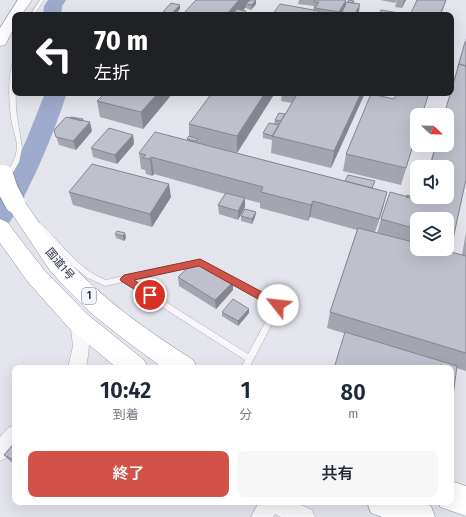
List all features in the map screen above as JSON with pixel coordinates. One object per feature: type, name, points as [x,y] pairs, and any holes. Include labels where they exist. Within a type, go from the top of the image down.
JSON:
[{"type":"highway","points":[[0,14],[10,0]]},
{"type":"highway","points":[[16,12],[25,0]]},
{"type":"highway","points":[[0,42],[12,18]]},
{"type":"highway","name":"国道1号","points":[[8,189],[38,237],[58,264],[84,292],[115,319],[180,365]]},
{"type":"highway","name":"1","points":[[0,228],[36,276],[78,321],[131,365]]},
{"type":"highway","points":[[454,497],[466,501]]},
{"type":"highway","points":[[390,505],[420,517]]},
{"type":"street","points":[[78,321],[81,346],[78,365]]},
{"type":"street","points":[[0,452],[12,438]]},
{"type":"street","points":[[261,517],[268,505]]},
{"type":"street","points":[[277,505],[305,517]]},
{"type":"lane","points":[[34,12],[42,0]]},
{"type":"lane","points":[[13,96],[15,125],[20,140],[20,150],[8,189],[75,264],[89,275],[104,283],[200,262],[278,305],[247,365]]},
{"type":"lane","points":[[124,279],[250,359]]},
{"type":"building","points":[[196,0],[239,0],[229,12],[185,12]]},
{"type":"building","points":[[250,0],[256,0],[252,5],[246,4]]},
{"type":"building","points":[[315,0],[346,0],[339,12],[315,8],[319,2],[314,2]]},
{"type":"building","points":[[349,0],[354,1],[353,3],[347,2]]},
{"type":"building","points":[[417,0],[446,0],[441,12],[411,12]]},
{"type":"building","points":[[347,2],[360,4],[356,12],[342,12]]},
{"type":"building","points":[[171,3],[180,5],[173,12],[163,12]]},
{"type":"building","points":[[280,4],[319,11],[318,12],[274,12]]},
{"type":"building","points":[[237,9],[246,11],[245,12],[234,12]]},
{"type":"building","points":[[381,10],[393,12],[380,12]]},
{"type":"building","points":[[465,42],[466,66],[459,64],[458,67]]},
{"type":"building","points":[[459,64],[466,66],[466,179],[454,234],[454,212],[410,212],[410,227],[381,219],[390,192],[410,197],[410,204],[454,204],[454,160],[432,160],[434,152],[454,152],[454,108],[446,108],[450,96],[454,96],[454,81]]},
{"type":"building","points":[[102,96],[155,96],[141,112],[97,101]]},
{"type":"building","points":[[210,96],[263,96],[237,136],[189,124]]},
{"type":"building","points":[[296,96],[360,96],[334,151],[272,136]]},
{"type":"building","points":[[370,96],[380,96],[394,99],[396,96],[428,96],[424,108],[410,108],[411,152],[406,168],[346,154]]},
{"type":"building","points":[[279,113],[285,114],[281,121],[275,120]]},
{"type":"building","points":[[66,117],[90,122],[73,141],[56,137],[54,130]]},
{"type":"building","points":[[70,118],[83,119],[82,121]]},
{"type":"building","points":[[269,123],[279,125],[273,136],[263,133]]},
{"type":"building","points":[[109,128],[133,135],[115,155],[91,148]]},
{"type":"building","points":[[155,132],[387,192],[379,219],[313,201],[311,205],[261,192],[263,187],[151,157],[150,159],[143,158],[146,155],[139,153]]},
{"type":"building","points":[[189,136],[198,139],[196,141],[187,139]]},
{"type":"building","points":[[92,164],[169,184],[150,214],[69,192]]},
{"type":"building","points":[[348,175],[375,181],[372,188],[345,181]]},
{"type":"building","points":[[226,193],[245,198],[238,211],[218,205]]},
{"type":"building","points":[[245,209],[256,212],[252,219],[241,216]]},
{"type":"building","points":[[358,228],[410,241],[410,256],[454,256],[454,253],[466,256],[466,353],[330,312]]},
{"type":"building","points":[[117,231],[125,233],[123,236],[115,234]]},
{"type":"building","points":[[196,260],[233,282],[215,300],[178,277]]},
{"type":"building","points":[[233,299],[249,309],[238,321],[222,312]]},
{"type":"building","points":[[345,332],[454,365],[335,365]]},
{"type":"building","points":[[454,365],[457,366],[454,388]]},
{"type":"building","points":[[12,446],[12,459],[4,455]]},
{"type":"waterway","points":[[52,12],[53,6],[57,0]]},
{"type":"waterway","points":[[0,215],[31,156],[55,96]]},
{"type":"route","points":[[150,295],[124,279],[200,262],[278,305]]}]
